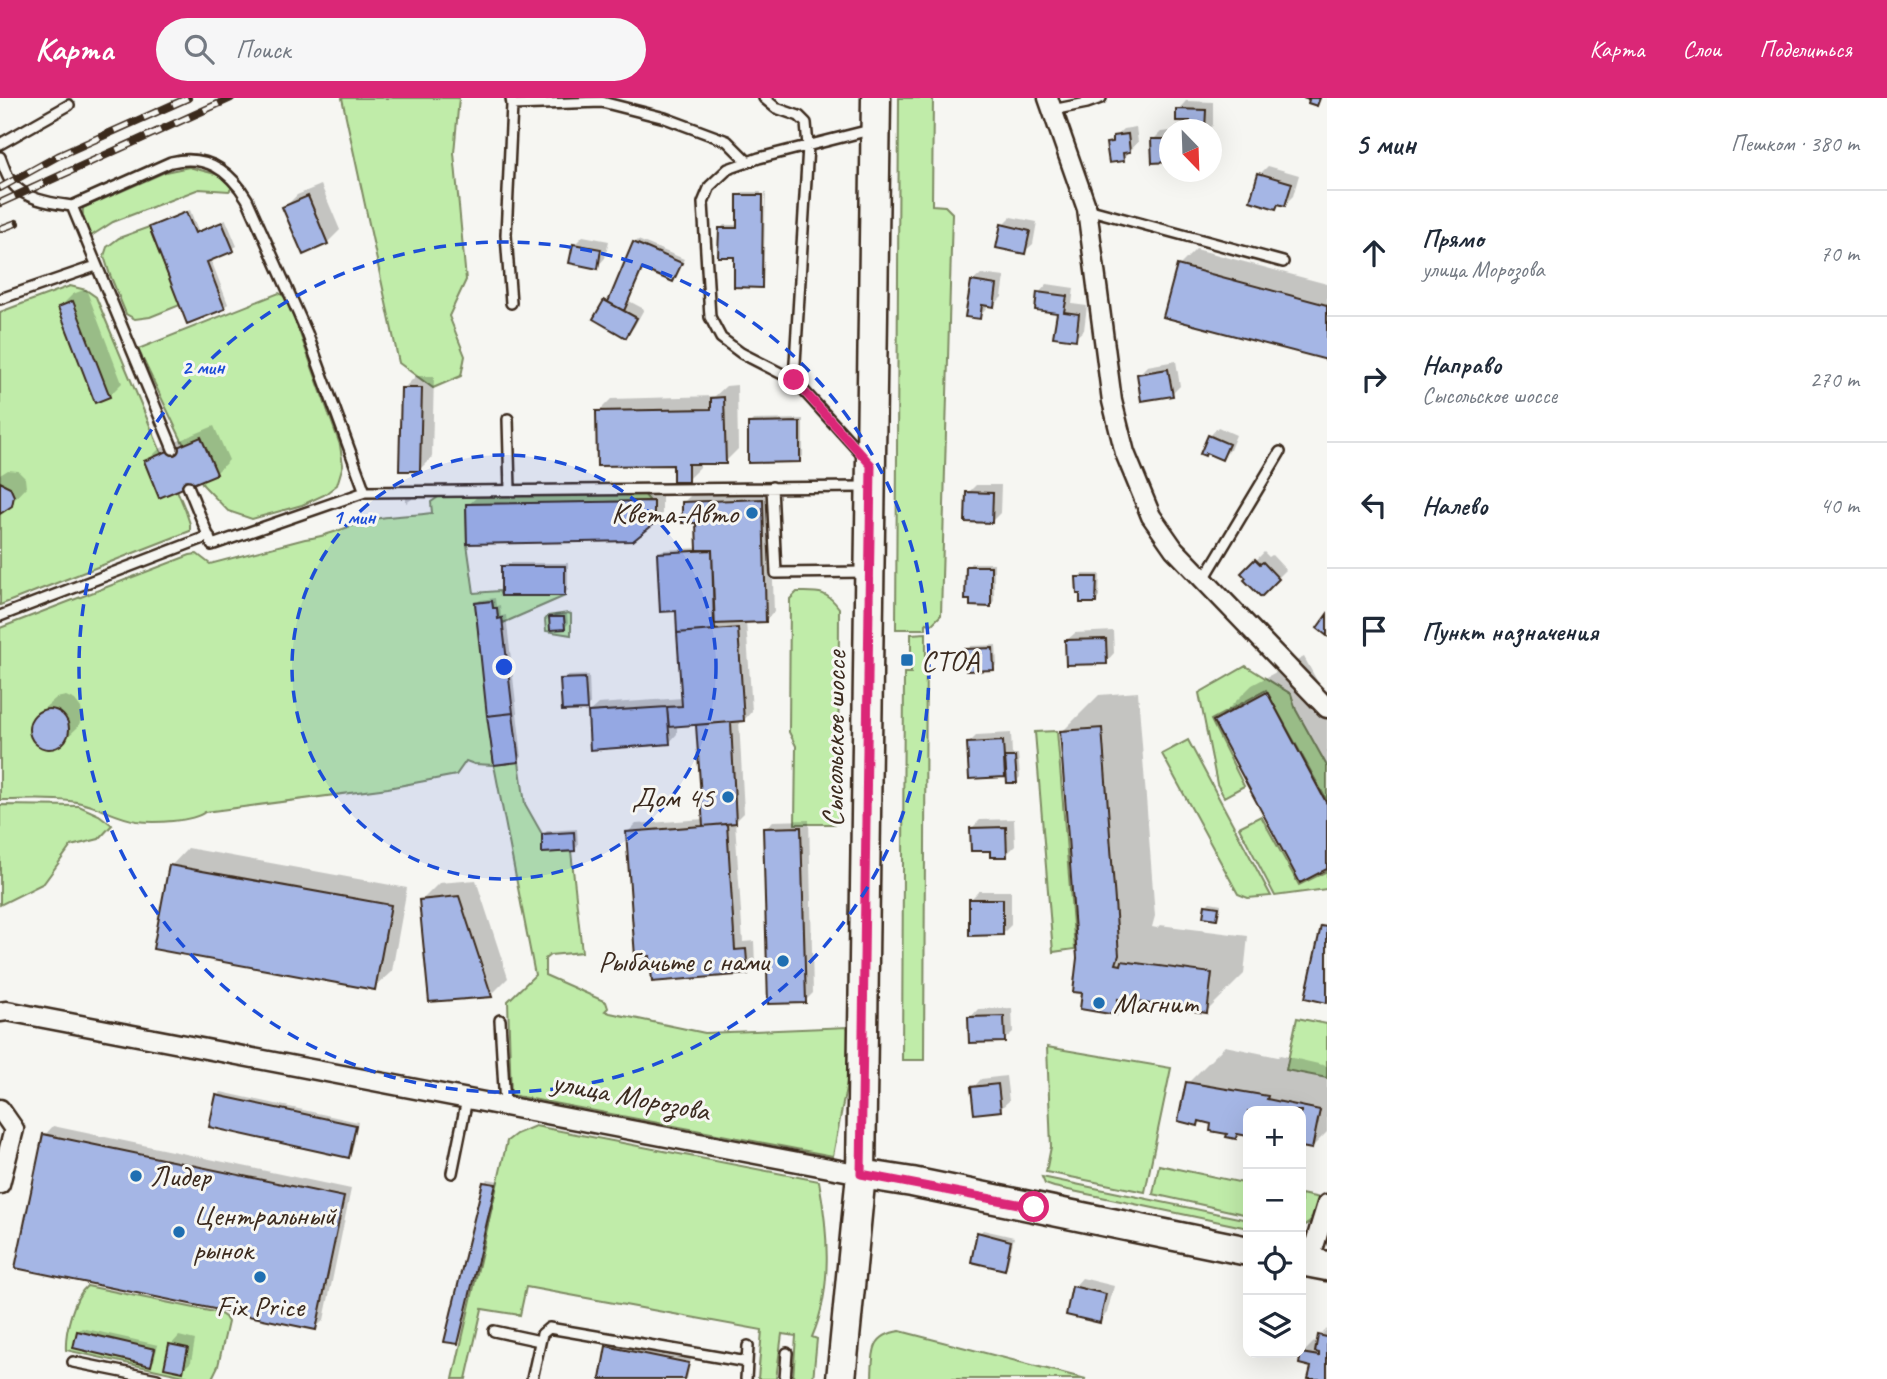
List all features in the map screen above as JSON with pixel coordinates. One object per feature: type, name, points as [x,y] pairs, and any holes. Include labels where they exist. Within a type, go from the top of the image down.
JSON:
[{"type":"main road","name":"Сысольское шоссе","points":[[841,1379],[861,1174],[876,98]]},
{"type":"main road","name":"улица Морозова","points":[[861,1174],[912,1182],[1243,1250]]},
{"type":"street","points":[[1050,104],[1087,209],[1112,401],[1125,453],[1151,516],[1174,549],[1327,708]]},
{"type":"street","name":"улица Морозова","points":[[0,1012],[7,1011],[861,1174]]},
{"type":"street","points":[[0,1110],[14,1129],[0,1184]]},
{"type":"street","points":[[1312,1264],[1327,1204]]},
{"type":"lane","points":[[764,98],[776,108],[799,116],[806,122],[808,146],[794,380]]},
{"type":"lane","points":[[1050,104],[1087,103],[1101,98]]},
{"type":"lane","points":[[511,303],[506,235],[512,102],[602,100],[665,118],[727,141],[748,162]]},
{"type":"lane","points":[[0,144],[69,105]]},
{"type":"lane","points":[[871,476],[794,380],[741,353],[721,338],[710,317],[703,203],[710,186],[728,169],[875,129]]},
{"type":"lane","points":[[0,157],[11,182],[24,192],[47,202],[72,206],[158,167],[184,159],[211,163],[237,182],[307,333],[365,492]]},
{"type":"lane","points":[[72,206],[173,449]]},
{"type":"lane","points":[[1087,209],[1283,262]]},
{"type":"lane","points":[[0,299],[96,266]]},
{"type":"lane","points":[[508,419],[510,490]]},
{"type":"lane","points":[[1204,579],[1280,452]]},
{"type":"lane","points":[[188,486],[212,545],[365,492],[772,487],[871,476]]},
{"type":"lane","points":[[772,487],[776,573],[870,572]]},
{"type":"lane","points":[[0,616],[209,536]]},
{"type":"lane","points":[[500,1020],[505,1106]]},
{"type":"lane","points":[[452,1173],[467,1099]]},
{"type":"lane","points":[[532,1379],[542,1334],[549,1328],[747,1362]]},
{"type":"lane","points":[[494,1331],[540,1341]]},
{"type":"lane","points":[[746,1379],[748,1346]]},
{"type":"lane","points":[[785,1379],[787,1353]]},
{"type":"lane","points":[[74,1363],[156,1379]]},
{"type":"green space","points":[[342,98],[459,98],[454,153],[466,280],[449,316],[465,356],[461,376],[433,388],[399,363]]},
{"type":"green space","points":[[899,98],[933,98],[932,205],[945,206],[952,213],[941,615],[932,624],[926,623],[926,629],[896,629]]},
{"type":"green space","points":[[189,167],[219,175],[232,188],[229,191],[199,189],[113,222],[91,236],[83,208],[165,172]]},
{"type":"green space","points":[[149,227],[180,305],[150,317],[135,319],[126,314],[104,256],[107,247],[119,238]]},
{"type":"green space","points":[[70,286],[86,290],[96,297],[185,509],[190,531],[0,605],[0,312]]},
{"type":"green space","points":[[279,293],[285,297],[299,331],[340,445],[343,465],[337,485],[324,495],[302,505],[252,519],[228,511],[203,485],[138,349]]},
{"type":"green space","points":[[643,493],[650,501],[466,505],[467,544],[474,593],[499,591],[501,596],[565,596],[503,623],[502,618],[498,619],[497,608],[493,608],[492,601],[475,603],[494,765],[466,761],[456,775],[388,788],[205,812],[191,818],[172,821],[137,821],[70,801],[0,800],[0,628],[190,555],[197,554],[210,564],[322,536],[370,520],[432,513],[431,502],[440,496]]},
{"type":"green space","points":[[797,592],[821,593],[839,608],[838,824],[795,824],[796,746],[789,732],[790,599]]},
{"type":"green space","points":[[571,614],[571,635],[546,631],[545,620],[548,616]]},
{"type":"green space","points":[[926,633],[924,1060],[902,1060],[904,673],[911,673],[911,634]]},
{"type":"green space","points":[[1246,666],[1291,694],[1296,710],[1327,766],[1327,801],[1266,690],[1211,720],[1244,786],[1224,797],[1217,784],[1199,693]]},
{"type":"green space","points":[[1057,731],[1075,949],[1053,952],[1035,732]]},
{"type":"green space","points":[[1188,740],[1271,896],[1248,898],[1238,894],[1162,754]]},
{"type":"green space","points":[[519,762],[525,804],[542,834],[543,853],[571,851],[582,952],[550,955],[545,959],[545,975],[606,1002],[608,1008],[605,1011],[610,1013],[705,1033],[848,1027],[849,1072],[833,1156],[511,1095],[508,1001],[535,975],[494,765]]},
{"type":"green space","points":[[0,805],[79,806],[99,815],[112,825],[99,839],[71,846],[44,883],[0,905]]},
{"type":"green space","points":[[1261,816],[1299,885],[1327,871],[1327,889],[1275,896],[1239,827]]},
{"type":"green space","points":[[1297,1018],[1327,1024],[1327,1078],[1286,1070]]},
{"type":"green space","points":[[1047,1047],[1171,1068],[1145,1192],[1046,1172],[1051,1147]]},
{"type":"green space","points":[[535,1126],[819,1181],[827,1260],[823,1299],[812,1337],[817,1339],[813,1379],[793,1379],[796,1336],[782,1334],[776,1379],[758,1379],[762,1330],[526,1287],[520,1315],[482,1309],[466,1379],[453,1379],[507,1141]]},
{"type":"green space","points":[[1159,1165],[1243,1183],[1243,1214],[1153,1194]]},
{"type":"green space","points":[[1042,1177],[1243,1219],[1243,1227],[1054,1187],[1045,1184]]},
{"type":"green space","points":[[1306,1195],[1320,1198],[1315,1219],[1306,1225]]},
{"type":"green space","points":[[87,1286],[219,1313],[225,1317],[228,1322],[218,1366],[212,1378],[198,1379],[66,1350],[71,1316]]},
{"type":"green space","points":[[900,1331],[1086,1379],[872,1379],[873,1354],[878,1341],[890,1333]]},
{"type":"building","points":[[1303,98],[1320,98],[1317,106]]},
{"type":"building","points":[[1176,109],[1206,110],[1206,119],[1176,119]]},
{"type":"building","points":[[1128,134],[1130,152],[1123,153],[1124,161],[1109,163],[1106,143],[1113,142],[1113,136]]},
{"type":"building","points":[[1151,139],[1159,139],[1159,163],[1152,163]]},
{"type":"building","points":[[1258,173],[1292,183],[1285,206],[1278,204],[1276,209],[1250,201]]},
{"type":"building","points":[[737,195],[763,195],[762,288],[734,287],[734,257],[718,257],[719,228],[737,228]]},
{"type":"building","points":[[308,196],[328,244],[303,255],[282,207]]},
{"type":"building","points":[[186,212],[195,233],[222,222],[234,251],[207,262],[225,309],[187,324],[149,227]]},
{"type":"building","points":[[1001,224],[1030,231],[1025,254],[996,248]]},
{"type":"building","points":[[633,242],[682,263],[673,282],[642,269],[624,311],[608,302]]},
{"type":"building","points":[[573,244],[601,249],[598,269],[569,263]]},
{"type":"building","points":[[1177,265],[1327,305],[1327,360],[1163,317]]},
{"type":"building","points":[[971,281],[997,285],[994,307],[982,305],[980,319],[965,317]]},
{"type":"building","points":[[1037,292],[1067,296],[1064,312],[1079,314],[1076,340],[1053,337],[1057,313],[1035,310]]},
{"type":"building","points":[[604,300],[637,318],[626,338],[593,319]]},
{"type":"building","points":[[73,301],[110,397],[95,403],[58,307]]},
{"type":"building","points":[[1168,369],[1173,396],[1141,401],[1137,374]]},
{"type":"building","points":[[401,388],[422,388],[420,471],[399,471]]},
{"type":"building","points":[[724,397],[726,464],[688,464],[688,482],[673,482],[673,465],[597,466],[596,411],[711,409],[711,398]]},
{"type":"building","points":[[800,422],[800,462],[748,463],[748,423]]},
{"type":"building","points":[[1208,435],[1229,444],[1222,460],[1206,453],[1205,456],[1200,454]]},
{"type":"building","points":[[201,437],[217,474],[159,498],[144,461]]},
{"type":"building","points":[[0,482],[10,487],[14,496],[12,506],[0,514]]},
{"type":"building","points":[[966,492],[993,493],[992,523],[965,522]]},
{"type":"building","points":[[763,499],[766,622],[714,624],[712,550],[697,550],[696,523],[682,523],[682,502]]},
{"type":"building","points":[[654,501],[654,524],[633,541],[467,544],[466,504]]},
{"type":"building","points":[[712,550],[715,630],[677,633],[676,611],[660,612],[657,553]]},
{"type":"building","points":[[1255,559],[1260,564],[1263,562],[1279,579],[1261,597],[1244,580],[1246,578],[1241,573]]},
{"type":"building","points":[[501,566],[565,566],[565,596],[501,596]]},
{"type":"building","points":[[966,566],[991,566],[991,607],[970,606],[970,600],[965,600]]},
{"type":"building","points":[[1076,577],[1097,577],[1096,603],[1080,603]]},
{"type":"building","points":[[492,601],[493,608],[497,608],[498,619],[502,618],[513,713],[487,716],[475,603]]},
{"type":"building","points":[[1327,614],[1327,636],[1317,628]]},
{"type":"building","points":[[549,617],[564,617],[565,629],[550,630]]},
{"type":"building","points":[[738,628],[744,721],[669,727],[667,707],[682,706],[677,633]]},
{"type":"building","points":[[1106,639],[1107,664],[1066,665],[1065,640]]},
{"type":"building","points":[[993,648],[994,670],[966,671],[965,649]]},
{"type":"building","points":[[585,678],[587,710],[562,711],[560,679]]},
{"type":"building","points":[[1267,692],[1327,804],[1327,869],[1300,883],[1213,721]]},
{"type":"building","points":[[667,707],[670,744],[590,750],[588,712]]},
{"type":"building","points":[[49,709],[57,710],[63,715],[68,721],[68,737],[63,743],[57,748],[49,749],[41,748],[35,743],[30,737],[29,729],[30,721],[35,715],[41,710]]},
{"type":"building","points":[[513,713],[519,762],[494,765],[487,716]]},
{"type":"building","points":[[731,722],[736,823],[703,826],[696,725]]},
{"type":"building","points":[[1102,728],[1119,955],[1116,964],[1121,965],[1122,961],[1212,973],[1207,1013],[1118,999],[1116,1015],[1080,1009],[1082,993],[1073,992],[1077,958],[1060,731]]},
{"type":"building","points":[[1003,741],[1005,777],[969,779],[967,743]]},
{"type":"building","points":[[1005,757],[1015,757],[1017,783],[1007,783]]},
{"type":"building","points":[[727,824],[735,950],[746,949],[748,974],[652,982],[650,956],[635,957],[626,832]]},
{"type":"building","points":[[801,827],[806,1003],[768,1004],[763,828]]},
{"type":"building","points":[[1006,827],[1007,857],[990,857],[990,851],[971,851],[970,828]]},
{"type":"building","points":[[574,832],[575,851],[542,853],[542,834]]},
{"type":"building","points":[[169,865],[391,905],[375,990],[153,949]]},
{"type":"building","points":[[459,896],[492,997],[429,1002],[419,900]]},
{"type":"building","points":[[969,899],[1003,899],[1003,935],[969,936]]},
{"type":"building","points":[[1205,905],[1219,907],[1217,919],[1203,917]]},
{"type":"building","points":[[1321,926],[1327,927],[1327,1003],[1305,998]]},
{"type":"building","points":[[1004,1016],[1005,1042],[969,1043],[968,1017]]},
{"type":"building","points":[[1186,1082],[1268,1096],[1267,1099],[1301,1106],[1243,1106],[1243,1135],[1237,1134],[1236,1139],[1226,1137],[1227,1134],[1210,1131],[1211,1124],[1199,1121],[1198,1126],[1178,1121]]},
{"type":"building","points":[[998,1084],[1001,1111],[974,1114],[971,1087]]},
{"type":"building","points":[[216,1095],[356,1125],[349,1158],[209,1127]]},
{"type":"building","points":[[1306,1107],[1320,1110],[1312,1149],[1306,1148]]},
{"type":"building","name":"Центральный рынок","points":[[43,1134],[344,1197],[316,1330],[15,1268]]},
{"type":"building","points":[[483,1182],[496,1184],[458,1344],[444,1342]]},
{"type":"building","points":[[977,1232],[1011,1241],[1005,1270],[971,1262]]},
{"type":"building","points":[[1072,1286],[1106,1294],[1100,1323],[1066,1315]]},
{"type":"building","points":[[77,1331],[155,1349],[151,1366],[73,1348]]},
{"type":"building","points":[[1318,1335],[1327,1337],[1327,1379],[1308,1379],[1311,1367],[1299,1364],[1300,1358],[1306,1358],[1306,1354],[1319,1356],[1319,1353],[1315,1352]]},
{"type":"building","points":[[169,1344],[188,1348],[183,1372],[164,1368]]},
{"type":"building","points":[[606,1346],[689,1363],[685,1379],[600,1379]]},
{"type":"railway","points":[[0,188],[58,156],[188,98]]},
{"type":"railway","points":[[0,203],[231,98]]},
{"type":"railway","points":[[0,229],[16,223]]},
{"type":"place","name":"Квета-Авто","points":[[752,513]]},
{"type":"place","name":"СТОА","points":[[907,660]]},
{"type":"place","name":"Дом 45","points":[[728,797]]},
{"type":"place","name":"Рыбачьте с нами","points":[[783,961]]},
{"type":"place","name":"Магнит","points":[[1099,1003]]},
{"type":"place","name":"Лидер","points":[[136,1176]]},
{"type":"place","name":"Центральный рынок","points":[[179,1232]]},
{"type":"place","name":"Fix Price","points":[[260,1277]]},
{"type":"route","points":[[794,380],[871,465],[861,1174],[1034,1207]]}]
